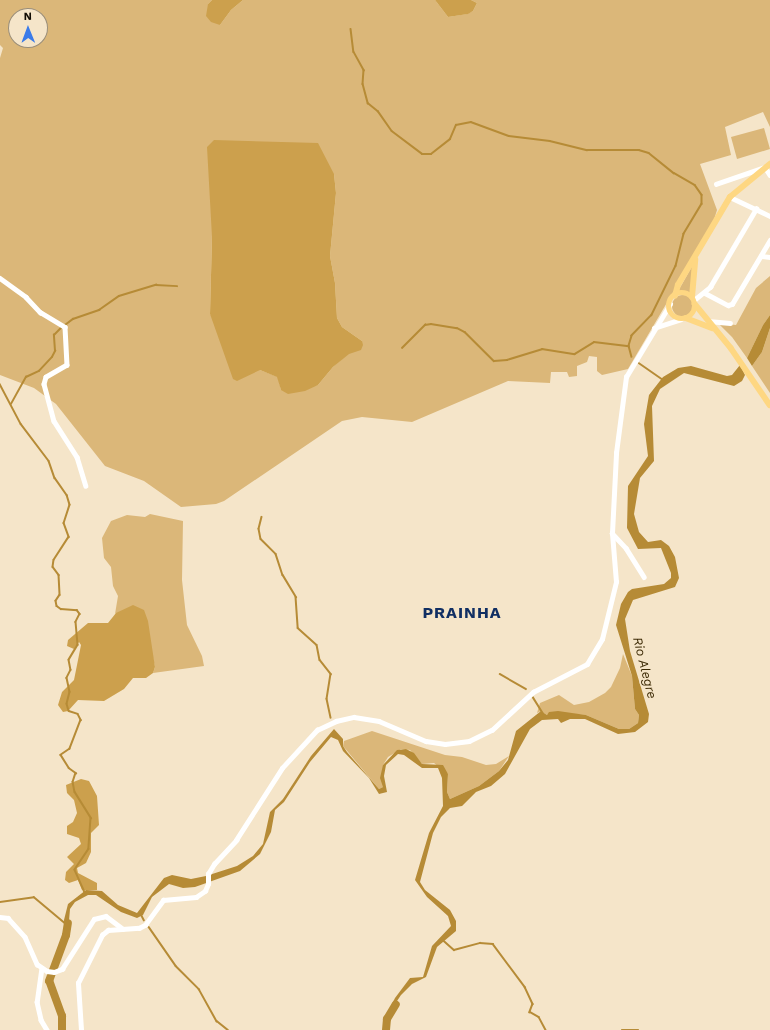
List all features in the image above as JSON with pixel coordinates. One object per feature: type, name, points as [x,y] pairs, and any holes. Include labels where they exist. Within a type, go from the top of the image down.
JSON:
[{"type":"main road","points":[[714,329],[674,315],[670,304],[675,296],[678,285],[730,197],[768,165]]},
{"type":"main road","points":[[683,319],[694,312],[693,301],[695,258]]},
{"type":"main road","points":[[675,296],[682,294],[693,301],[738,358],[770,405]]},
{"type":"street","points":[[716,184],[768,165],[770,175]]},
{"type":"street","points":[[730,197],[770,216]]},
{"type":"street","points":[[693,301],[705,293],[756,209]]},
{"type":"street","points":[[705,293],[730,306],[770,240]]},
{"type":"street","points":[[761,256],[770,257]]},
{"type":"street","points":[[0,278],[26,297],[40,312],[65,327],[67,365],[46,377],[44,384],[54,421],[77,457],[86,486]]},
{"type":"street","points":[[81,1030],[78,983],[102,935],[108,930],[145,925],[163,900],[196,897],[205,891],[208,884],[208,874],[236,840],[282,768],[317,730],[336,721],[354,717],[379,721],[426,740],[445,744],[469,741],[492,730],[533,692],[587,664],[602,639],[615,592],[612,533],[616,453],[626,377],[654,328],[670,304]]},
{"type":"street","points":[[654,328],[683,319]]},
{"type":"street","points":[[708,321],[730,323]]},
{"type":"street","points":[[612,533],[626,548],[644,577]]},
{"type":"street","points":[[0,917],[8,918],[14,923],[27,942],[33,959],[42,968],[47,971],[54,972],[62,970],[94,920],[106,916],[122,929]]},
{"type":"street","points":[[42,968],[37,1002],[41,1020],[48,1030]]},
{"type":"shaded area","points":[[0,0],[212,0],[208,4],[220,25],[231,10],[243,0],[435,0],[448,17],[467,14],[473,11],[477,3],[471,0],[770,0],[770,127],[763,112],[725,127],[731,155],[700,164],[717,210],[712,226],[628,369],[602,375],[597,371],[597,357],[589,356],[587,362],[577,366],[577,376],[569,377],[567,372],[551,372],[550,383],[508,381],[412,422],[362,417],[342,421],[224,501],[216,504],[181,507],[144,481],[105,466],[56,404],[34,388],[0,375],[0,58],[3,48],[0,45]],"holes":[[[334,174],[336,193],[330,256],[335,283],[337,318],[342,327],[362,341],[333,367],[318,385],[281,390],[278,377],[260,370],[210,314],[212,237]]]},
{"type":"shaded area","points":[[212,0],[243,0],[231,10],[220,25],[211,22],[206,16],[208,4]]},
{"type":"shaded area","points":[[435,0],[471,0],[477,3],[473,11],[468,14],[448,17]]},
{"type":"shaded area","points":[[764,128],[770,149],[737,159],[731,137]]},
{"type":"shaded area","points":[[214,140],[318,143],[334,174],[336,193],[330,256],[335,283],[337,318],[342,327],[362,341],[363,345],[361,350],[349,354],[333,367],[318,385],[305,391],[288,394],[281,390],[277,377],[260,370],[237,381],[233,379],[210,314],[212,237],[207,147]]},
{"type":"shaded area","points":[[694,263],[691,293],[677,293]]},
{"type":"shaded area","points":[[770,276],[770,315],[763,325],[747,358],[732,337],[718,323],[736,325],[756,288]]},
{"type":"shaded area","points":[[683,295],[691,298],[694,306],[691,314],[683,317],[675,314],[672,306],[675,298]]},
{"type":"shaded area","points":[[770,315],[770,328],[762,352],[752,366],[747,358],[763,325]]},
{"type":"shaded area","points":[[770,328],[770,393],[752,366],[762,352]]},
{"type":"shaded area","points":[[740,365],[745,375],[742,381],[734,386],[684,373],[660,389],[652,406],[654,461],[640,478],[634,514],[639,532],[648,542],[661,540],[669,546],[675,557],[679,578],[675,587],[633,600],[625,619],[630,651],[649,714],[648,722],[635,732],[618,734],[585,719],[570,719],[561,723],[558,719],[542,720],[530,729],[505,774],[491,786],[476,792],[462,806],[450,808],[441,817],[433,833],[420,882],[425,890],[450,910],[456,921],[456,931],[437,947],[426,977],[412,984],[401,995],[389,1013],[387,1030],[384,1030],[386,1016],[395,998],[410,978],[423,977],[432,946],[451,926],[448,916],[427,897],[415,880],[429,833],[443,806],[442,778],[438,768],[422,768],[404,755],[398,754],[386,765],[384,776],[387,792],[379,794],[369,778],[343,751],[338,740],[331,737],[310,762],[284,802],[275,810],[271,832],[260,854],[240,871],[195,887],[183,888],[169,884],[152,897],[143,915],[137,918],[121,912],[96,895],[88,895],[75,902],[70,909],[68,933],[65,932],[64,920],[68,904],[86,890],[102,891],[118,905],[137,913],[164,878],[172,875],[191,879],[206,876],[237,866],[253,856],[263,844],[270,812],[283,799],[311,756],[334,729],[343,739],[343,746],[347,752],[379,789],[383,787],[380,778],[383,765],[397,750],[406,749],[414,753],[422,764],[443,765],[448,774],[447,792],[450,799],[479,786],[499,771],[508,760],[516,731],[541,711],[547,715],[549,712],[558,711],[586,715],[619,729],[629,729],[638,723],[639,715],[635,709],[632,676],[616,625],[621,604],[628,592],[632,589],[664,584],[671,578],[671,573],[661,548],[638,549],[627,528],[628,486],[648,456],[644,424],[649,395],[663,377],[678,368],[691,366],[727,376],[732,375]]},
{"type":"shaded area","points":[[150,514],[183,521],[182,580],[187,625],[202,656],[204,666],[153,673],[155,667],[153,658],[116,613],[115,614],[118,596],[113,586],[111,567],[104,558],[102,538],[111,521],[127,515],[145,517]]},
{"type":"shaded area","points":[[133,605],[144,610],[148,621],[155,667],[153,673],[146,678],[133,678],[124,689],[104,701],[78,700],[68,711],[63,712],[58,705],[62,692],[74,680],[81,645],[79,642],[74,649],[67,646],[68,640],[88,623],[108,623],[116,613]]},
{"type":"shaded area","points":[[623,654],[632,676],[635,709],[639,715],[638,723],[629,729],[619,729],[586,715],[551,712],[547,715],[541,711],[537,713],[540,703],[559,695],[574,705],[589,702],[605,693],[611,687],[620,668]]},
{"type":"shaded area","points":[[372,731],[445,755],[462,757],[486,765],[496,764],[509,756],[499,771],[479,786],[450,799],[447,792],[448,774],[434,763],[422,764],[410,750],[401,749],[388,757],[383,765],[383,787],[379,789],[343,746],[344,741]]},
{"type":"shaded area","points":[[81,779],[89,781],[97,796],[99,825],[91,833],[91,852],[86,863],[77,868],[78,873],[97,883],[97,890],[82,890],[78,880],[69,883],[65,880],[66,872],[74,864],[67,857],[81,844],[79,838],[67,834],[67,826],[73,822],[77,813],[74,800],[67,793],[66,785]]},
{"type":"waterway","points":[[351,29],[354,52],[364,70],[363,84],[368,103],[378,111],[392,131],[422,154],[431,154],[450,139],[456,125],[471,122],[509,136],[550,141],[587,150],[639,150],[649,153],[674,173],[695,185],[702,195],[702,204],[684,234],[676,266],[652,315],[632,336],[629,346],[632,357]]},
{"type":"waterway","points":[[65,325],[73,319],[99,310],[119,296],[156,285],[177,286]]},
{"type":"waterway","points":[[402,348],[425,325],[431,324],[457,328],[465,332],[494,361],[507,360],[542,349],[575,354],[594,342],[629,346]]},
{"type":"waterway","points":[[11,404],[26,377],[39,371],[52,357],[55,351],[54,335],[62,327]]},
{"type":"waterway","points":[[639,363],[662,379]]},
{"type":"waterway","points":[[0,384],[21,424],[49,461],[55,478],[67,495],[70,505],[64,523],[69,537],[54,560],[53,567],[59,575],[60,595],[56,601],[57,606],[61,609],[77,610],[80,614],[76,622],[78,645],[69,660],[71,670],[67,678],[70,692],[67,704],[69,711],[78,714],[81,720],[70,749],[61,755],[69,768],[76,773],[73,782],[75,792],[91,818],[89,849],[75,870],[85,892]]},
{"type":"waterway","points":[[262,517],[259,529],[261,539],[276,554],[283,575],[296,597],[298,628],[317,645],[320,660],[331,674],[327,699],[331,718]]},
{"type":"waterway","points":[[500,674],[526,689]]},
{"type":"waterway","points":[[533,697],[543,713]]},
{"type":"waterway","points":[[0,902],[34,897],[65,923]]},
{"type":"waterway","points":[[141,914],[144,920]]},
{"type":"waterway","points":[[62,1030],[62,1016],[49,981],[66,935],[68,923]]},
{"type":"waterway","points":[[149,927],[176,966],[199,989],[217,1021],[228,1030]]},
{"type":"waterway","points":[[443,940],[454,950],[480,943],[493,944],[525,987],[533,1004],[530,1012],[539,1017],[546,1030]]},
{"type":"waterway","points":[[386,1030],[387,1019],[396,1004]]},
{"type":"waterway","points":[[622,1030],[638,1030]]},
{"type":"district","name":"PRAINHA","points":[[462,613]]},
{"type":"water label","name":"Rio Alegre","points":[[644,668]]}]
